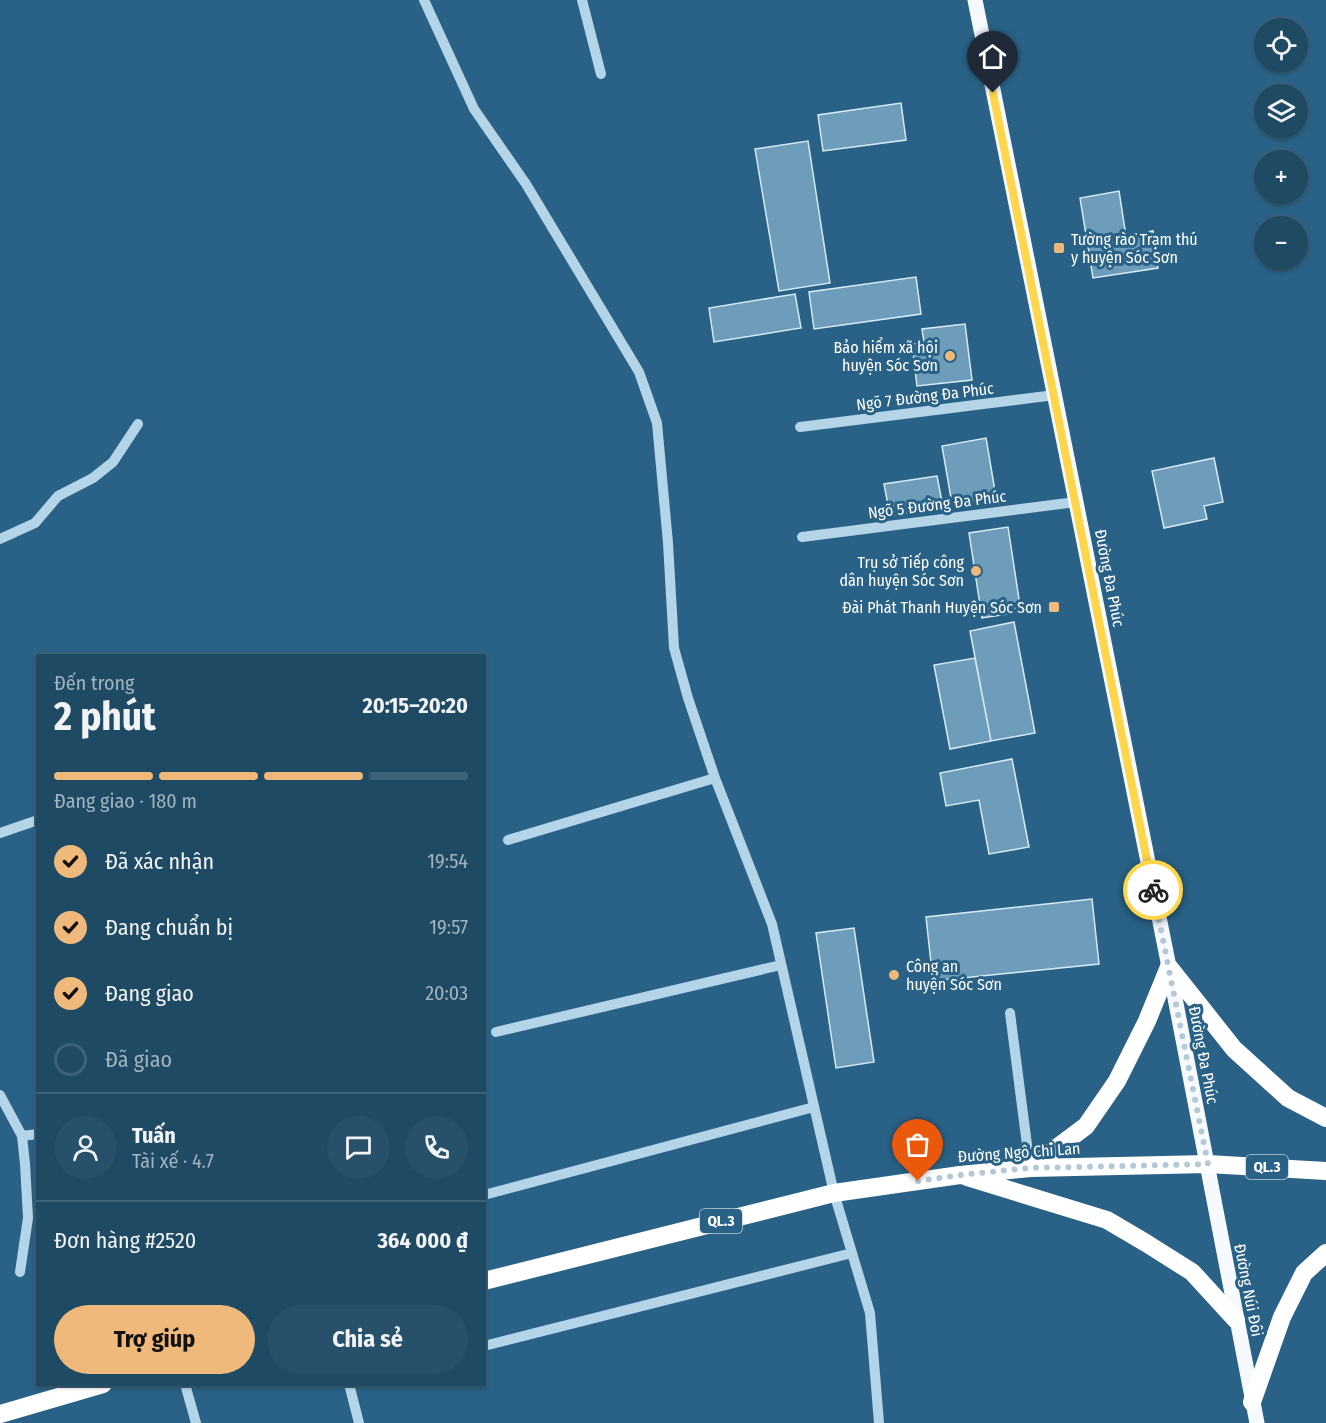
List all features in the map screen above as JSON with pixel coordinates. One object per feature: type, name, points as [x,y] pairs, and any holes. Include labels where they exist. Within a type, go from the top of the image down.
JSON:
[{"type":"highway","points":[[1030,1168],[1086,1126],[1117,1081],[1147,1021],[1169,967],[1234,1048],[1288,1098],[1326,1118]]},
{"type":"highway","name":"Đường Ngô Chi Lan","points":[[486,1280],[834,1192],[1030,1168],[1208,1164]]},
{"type":"highway","name":"QL.3","points":[[1208,1164],[1326,1171]]},
{"type":"highway","points":[[960,1175],[1107,1221],[1192,1272],[1236,1320]]},
{"type":"highway","points":[[1252,1402],[1282,1317],[1304,1273],[1326,1253]]},
{"type":"highway","points":[[0,1414],[96,1386]]},
{"type":"main road","name":"Đường Đa Phúc","points":[[975,0],[1208,1164]]},
{"type":"main road","name":"Đường Núi Đôi","points":[[1208,1164],[1257,1423]]},
{"type":"street","points":[[424,0],[474,109],[526,184],[639,372],[657,423],[668,543],[674,648],[715,778],[772,924],[834,1192],[870,1313],[879,1423]]},
{"type":"street","points":[[582,0],[601,74]]},
{"type":"street","name":"Ngõ 7 Đường Đa Phúc","points":[[800,427],[1055,395]]},
{"type":"street","points":[[0,539],[35,523],[58,496],[93,478],[113,462],[138,424]]},
{"type":"street","name":"Ngõ 5 Đường Đa Phúc","points":[[802,537],[1076,501]]},
{"type":"street","points":[[508,840],[715,778]]},
{"type":"street","points":[[0,833],[36,821]]},
{"type":"street","points":[[496,1032],[782,965]]},
{"type":"street","points":[[1010,1013],[1030,1168]]},
{"type":"street","points":[[0,1095],[22,1136],[28,1218],[20,1272]]},
{"type":"street","points":[[486,1194],[814,1107]]},
{"type":"street","points":[[22,1136],[36,1134]]},
{"type":"street","points":[[486,1345],[852,1253]]},
{"type":"street","points":[[186,1386],[196,1423]]},
{"type":"street","points":[[350,1386],[359,1423]]},
{"type":"building","points":[[901,103],[906,140],[823,151],[818,115]]},
{"type":"building","points":[[808,141],[830,283],[779,291],[755,149]]},
{"type":"building","points":[[1119,191],[1126,236],[1153,231],[1158,268],[1093,278],[1080,198]]},
{"type":"building","points":[[916,277],[921,314],[814,329],[809,292]]},
{"type":"building","points":[[795,294],[801,328],[714,342],[709,308]]},
{"type":"building","points":[[965,324],[972,380],[917,386],[912,344],[924,343],[922,329]]},
{"type":"building","points":[[986,438],[996,497],[952,504],[942,446]]},
{"type":"building","points":[[1214,458],[1223,502],[1204,506],[1207,519],[1164,528],[1152,471]]},
{"type":"building","points":[[937,476],[943,507],[890,516],[884,484]]},
{"type":"building","points":[[1008,527],[1021,612],[982,618],[969,533]]},
{"type":"building","points":[[1014,622],[1035,733],[991,741],[970,631]]},
{"type":"building","points":[[975,658],[991,741],[950,749],[934,665]]},
{"type":"building","points":[[1012,759],[1029,847],[989,854],[979,800],[946,806],[940,773]]},
{"type":"building","points":[[1092,899],[1099,964],[933,981],[926,917]]},
{"type":"building","points":[[854,928],[874,1062],[836,1068],[816,933]]},
{"type":"way so far","points":[[918,1181],[1030,1168],[1208,1164],[1153,890]]},
{"type":"place","name":"Tường rào Trạm thú y huyện Sóc Sơn","points":[[1059,248]]},
{"type":"place","name":"Bảo hiểm xã hội huyện Sóc Sơn","points":[[950,356]]},
{"type":"place","name":"Trụ sở Tiếp công dân huyện Sóc Sơn","points":[[976,571]]},
{"type":"place","name":"Đài Phát Thanh Huyện Sóc Sơn","points":[[1054,607]]},
{"type":"place","name":"Công an huyện Sóc Sơn","points":[[894,975]]},
{"type":"route","points":[[993,93],[1153,890]]}]
